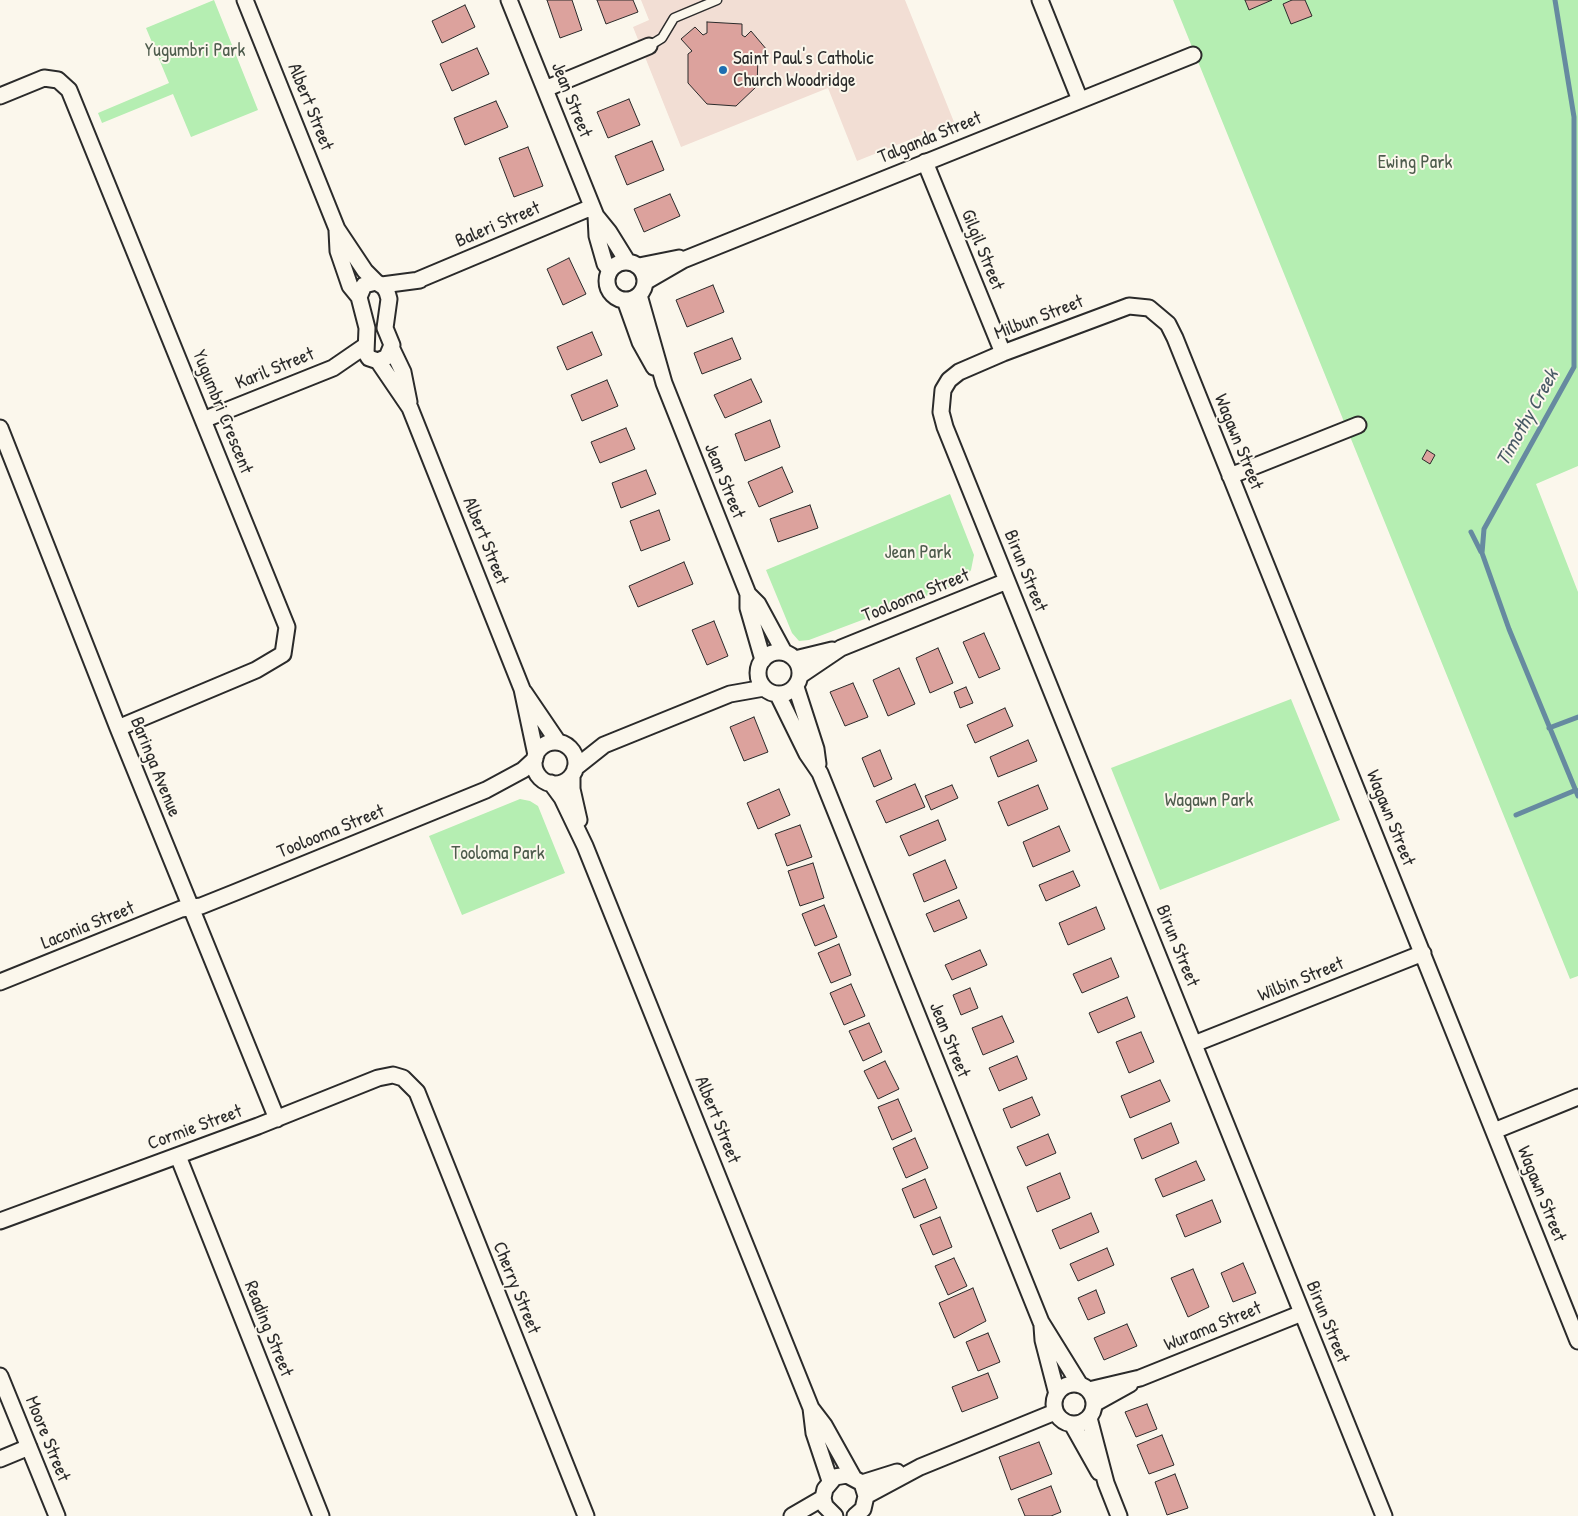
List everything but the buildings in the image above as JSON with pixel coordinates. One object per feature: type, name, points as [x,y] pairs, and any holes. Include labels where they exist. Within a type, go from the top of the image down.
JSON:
[{"type":"street","name":"Albert Street","points":[[246,0],[337,229],[365,271],[379,283],[388,299],[384,320],[392,349],[404,372],[410,408],[522,689],[536,771],[562,798],[585,846],[811,1408],[814,1433],[830,1481]]},
{"type":"street","name":"Jean Street","points":[[509,0],[594,211],[633,264]]},
{"type":"street","points":[[1040,0],[1080,100]]},
{"type":"street","points":[[545,90],[649,46]]},
{"type":"street","name":"Talganda Street","points":[[642,288],[683,260],[1193,55]]},
{"type":"street","name":"Yugumbri Crescent","points":[[0,96],[44,78],[58,80],[69,90],[288,627],[283,654],[256,670],[118,728]]},
{"type":"street","name":"Gilgil Street","points":[[925,162],[1003,353]]},
{"type":"street","name":"Jean Street","points":[[594,211],[597,236],[605,264],[610,270]]},
{"type":"street","name":"Baleri Street","points":[[388,299],[419,280],[594,211]]},
{"type":"street","name":"Albert Street","points":[[337,229],[338,251],[350,286],[359,296],[368,328],[371,355],[410,408]]},
{"type":"street","name":"Talganda Street","points":[[633,264],[679,258],[683,260]]},
{"type":"street","points":[[620,262],[633,264],[645,276],[642,288],[625,300],[611,291],[607,281],[610,270],[620,262]]},
{"type":"street","name":"Baleri Street","points":[[379,283],[419,280]]},
{"type":"street","points":[[359,296],[364,285],[379,283]]},
{"type":"street","name":"Jean Street","points":[[642,288],[664,384]]},
{"type":"street","name":"Jean Street","points":[[625,300],[640,342],[664,384],[748,594],[748,608],[764,688]]},
{"type":"street","name":"Milbun Street","points":[[943,390],[949,380],[959,372],[1003,353],[1129,306],[1149,308],[1158,314]]},
{"type":"street","name":"Wagawn Street","points":[[1158,314],[1175,338],[1578,1340]]},
{"type":"street","points":[[371,355],[387,357],[392,349]]},
{"type":"street","name":"Karil Street","points":[[203,420],[371,355]]},
{"type":"street","name":"Birun Street","points":[[943,390],[941,412],[945,428],[1384,1516]]},
{"type":"street","points":[[1230,476],[1358,425]]},
{"type":"street","name":"Baringa Avenue","points":[[0,428],[118,728],[277,1118]]},
{"type":"street","name":"Toolooma Street","points":[[789,656],[841,648],[1007,581]]},
{"type":"street","name":"Jean Street","points":[[748,594],[758,604],[789,656],[798,681],[816,749],[820,773]]},
{"type":"street","name":"Toolooma Street","points":[[798,681],[841,648]]},
{"type":"street","points":[[730,694],[761,666],[772,653],[789,656]]},
{"type":"street","points":[[546,780],[565,781],[604,745],[730,694],[764,688],[778,695],[791,692],[798,681]]},
{"type":"street","name":"Albert Street","points":[[522,689],[562,744],[575,756],[572,789],[585,846]]},
{"type":"street","name":"Jean Street","points":[[778,695],[808,754],[820,773],[1041,1322],[1088,1393]]},
{"type":"street","points":[[535,757],[545,744],[604,745]]},
{"type":"street","name":"Toolooma Street","points":[[190,907],[201,906],[486,790],[523,770],[535,757]]},
{"type":"street","name":"Toolooma Street","points":[[486,790],[546,780]]},
{"type":"street","name":"Laconia Street","points":[[0,982],[180,909],[190,907]]},
{"type":"street","name":"Wilbin Street","points":[[1194,1044],[1423,953]]},
{"type":"street","name":"Cormie Street","points":[[0,1221],[178,1156],[378,1078],[393,1075],[403,1078]]},
{"type":"street","name":"Cherry Street","points":[[403,1078],[417,1092],[586,1516]]},
{"type":"street","points":[[1494,1131],[1578,1097]]},
{"type":"street","name":"Reading Street","points":[[178,1156],[321,1516]]},
{"type":"street","name":"Wurama Street","points":[[1088,1393],[1140,1378],[1302,1313]]},
{"type":"street","name":"Jean Street","points":[[1041,1322],[1043,1340],[1057,1394]]},
{"type":"street","name":"Moore Street","points":[[0,1376],[57,1516]]},
{"type":"street","points":[[1089,1418],[1084,1422],[1072,1424],[1064,1422],[1056,1412],[1057,1394],[1067,1385],[1088,1393],[1089,1418],[1106,1483],[1119,1516]]},
{"type":"street","name":"Albert Street","points":[[811,1408],[824,1425],[861,1499]]},
{"type":"street","points":[[808,1516],[832,1514],[823,1498],[824,1488],[830,1481],[841,1475],[861,1499],[920,1467],[1056,1412]]},
{"type":"street","points":[[1072,1424],[1106,1483]]},
{"type":"street","points":[[0,1459],[29,1447]]},
{"type":"street","points":[[792,1516],[823,1498]]},
{"type":"lane","points":[[649,46],[662,38],[674,18],[717,0]]},
{"type":"shaded area","points":[[641,0],[905,0],[954,122],[857,161],[828,88],[681,147],[633,27],[649,20]]},
{"type":"green space","name":"Yugumbri Park","points":[[214,0],[258,110],[191,137],[173,94],[102,123],[98,113],[169,83],[146,28]]},
{"type":"green space","name":"Ewing Park","points":[[1173,0],[1578,0],[1578,466],[1536,484],[1578,592],[1578,976],[1570,979]]},
{"type":"green space","name":"Jean Park","points":[[950,494],[974,555],[971,570],[963,582],[809,640],[799,641],[792,633],[766,570]]},
{"type":"green space","name":"Wagawn Park","points":[[1291,699],[1340,820],[1160,890],[1111,768]]},
{"type":"green space","name":"Tooloma Park","points":[[520,799],[530,801],[538,806],[565,873],[462,915],[429,836]]},
{"type":"waterway","name":"Timothy Creek","points":[[1555,0],[1574,117],[1574,367],[1484,529],[1482,553],[1509,629],[1578,796]]},
{"type":"waterway","points":[[1471,532],[1481,552]]},
{"type":"waterway","points":[[1549,728],[1578,717]]},
{"type":"waterway","points":[[1516,815],[1576,790]]},
{"type":"place","name":"Saint Paul's Catholic Church Woodridge","points":[[723,70]]}]
